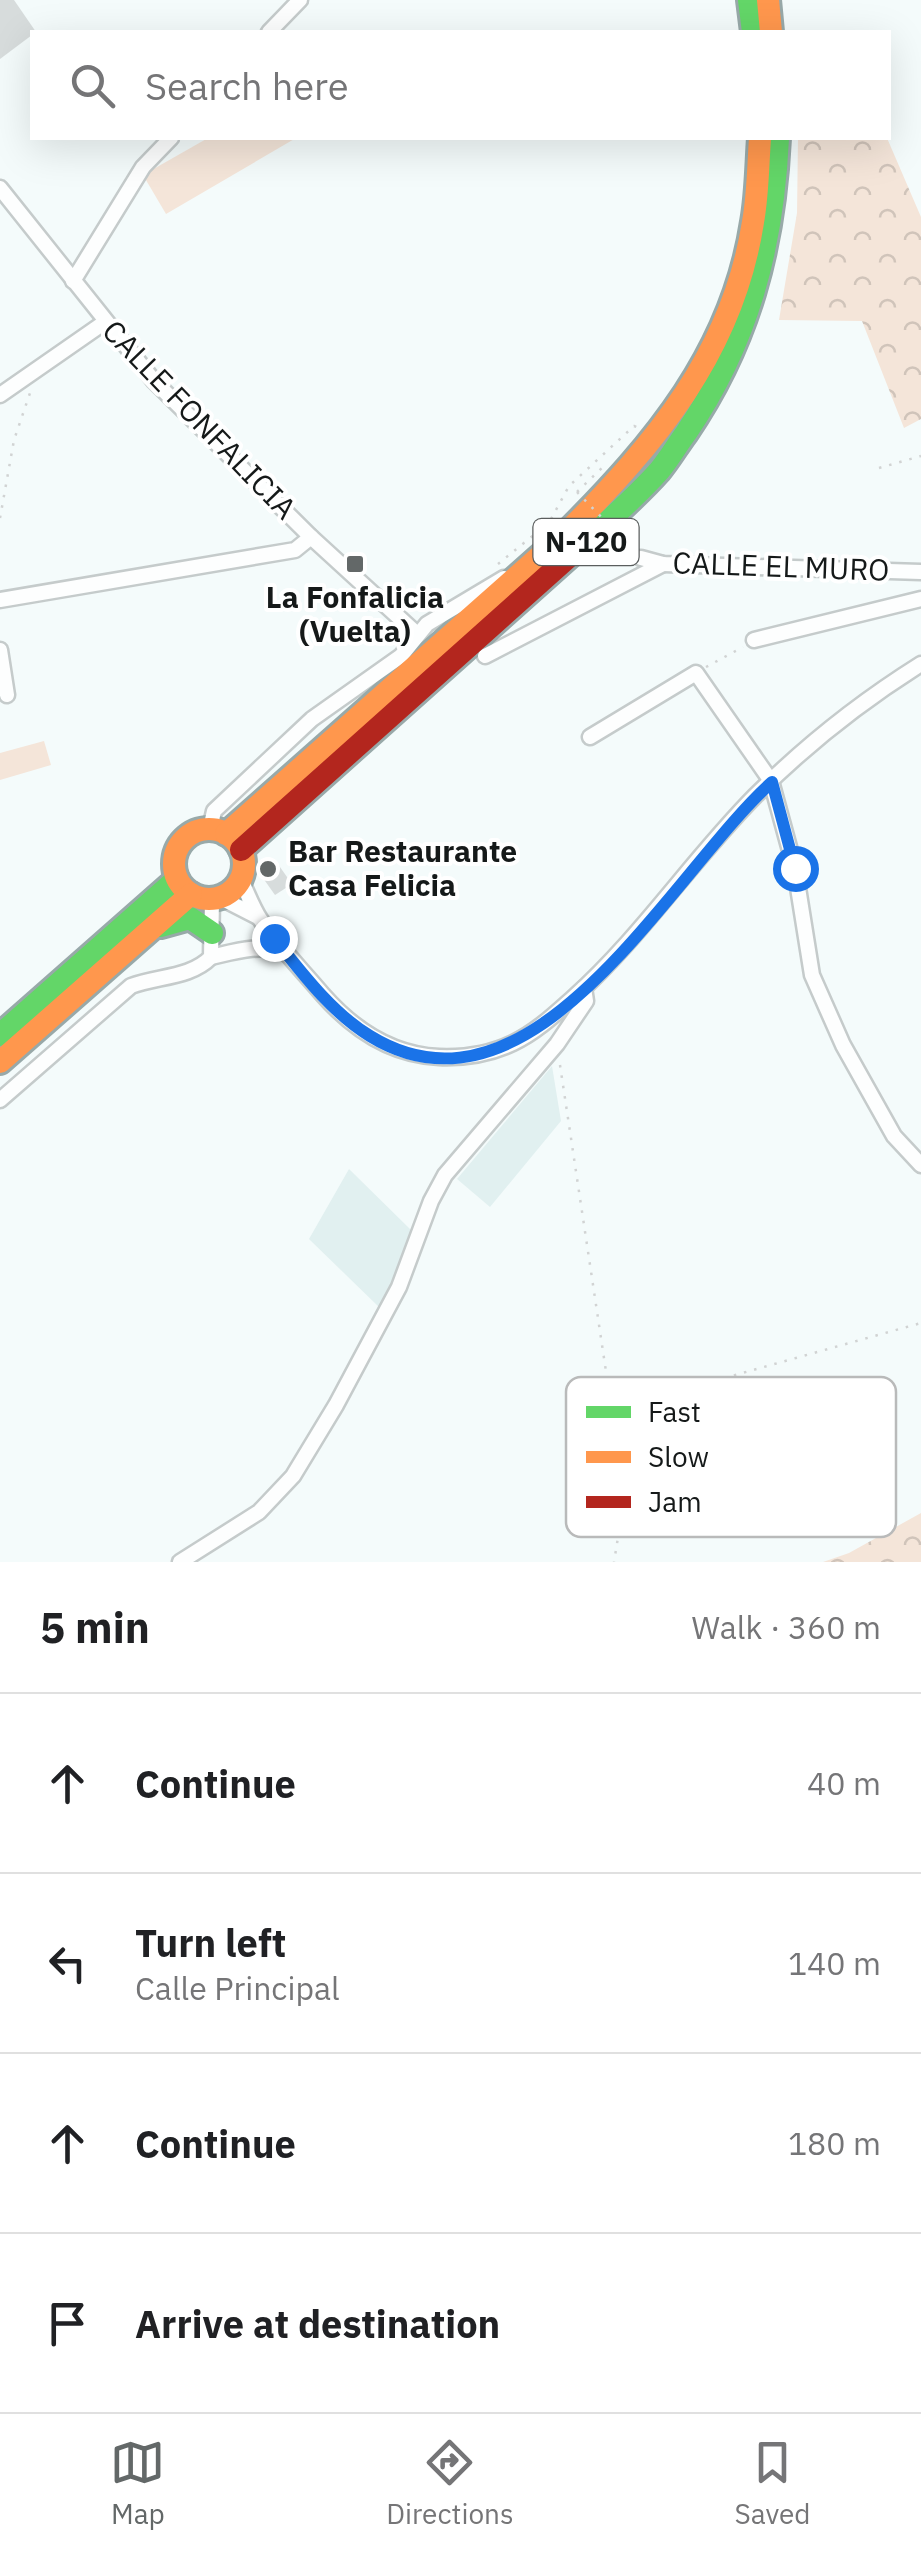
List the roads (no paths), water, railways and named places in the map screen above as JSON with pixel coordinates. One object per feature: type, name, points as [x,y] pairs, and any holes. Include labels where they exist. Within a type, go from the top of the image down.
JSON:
[{"type":"highway","points":[[750,0],[753,30]]},
{"type":"highway","points":[[768,0],[771,30]]},
{"type":"highway","name":"N-120","points":[[226,838],[541,543],[640,460],[699,375],[726,318],[743,264],[754,209],[760,140]]},
{"type":"highway","name":"N-120","points":[[226,838],[569,558],[661,469],[703,408],[736,346],[752,300],[775,201],[778,140]]},
{"type":"highway","name":"N-120","points":[[200,892],[174,860],[181,844],[195,832],[226,838]]},
{"type":"highway","points":[[226,838],[244,864],[240,878]]},
{"type":"highway","name":"N-120","points":[[0,1035],[200,892],[232,890],[240,878]]},
{"type":"highway","name":"N-120","points":[[0,1062],[147,932],[200,892]]},
{"type":"highway","points":[[147,932],[190,918],[212,945]]},
{"type":"street","points":[[271,30],[300,0]]},
{"type":"street","points":[[73,281],[143,167],[169,140]]},
{"type":"street","name":"CALLE FONFALICIA","points":[[0,188],[154,381],[311,538],[418,634]]},
{"type":"street","points":[[0,395],[104,322]]},
{"type":"street","points":[[0,600],[295,550],[311,538]]},
{"type":"street","points":[[226,838],[214,811],[295,734],[401,656],[427,624],[541,543]]},
{"type":"street","name":"CALLE EL MURO","points":[[641,558],[663,564],[921,572]]},
{"type":"street","points":[[485,656],[663,564]]},
{"type":"street","points":[[754,640],[921,600]]},
{"type":"street","points":[[0,650],[7,695]]},
{"type":"street","points":[[240,878],[258,917],[286,952],[350,1023],[388,1046],[428,1056],[466,1056],[513,1043],[549,1020],[584,988],[651,920],[738,815],[772,782],[865,704],[921,664]]},
{"type":"street","points":[[590,736],[696,673],[772,782],[795,868],[812,975],[843,1045],[894,1136],[921,1164]]},
{"type":"street","points":[[200,892],[258,917]]},
{"type":"street","points":[[0,1100],[130,986],[202,966],[212,945],[200,892]]},
{"type":"street","points":[[212,945],[268,947],[286,952]]},
{"type":"street","points":[[180,1562],[259,1512],[293,1476],[399,1287],[445,1174],[557,1044],[586,1001],[584,988]]},
{"type":"place","name":"La Fonfalicia (Vuelta)","points":[[355,564]]},
{"type":"place","name":"Bar Restaurante Casa Felicia","points":[[268,869]]}]
